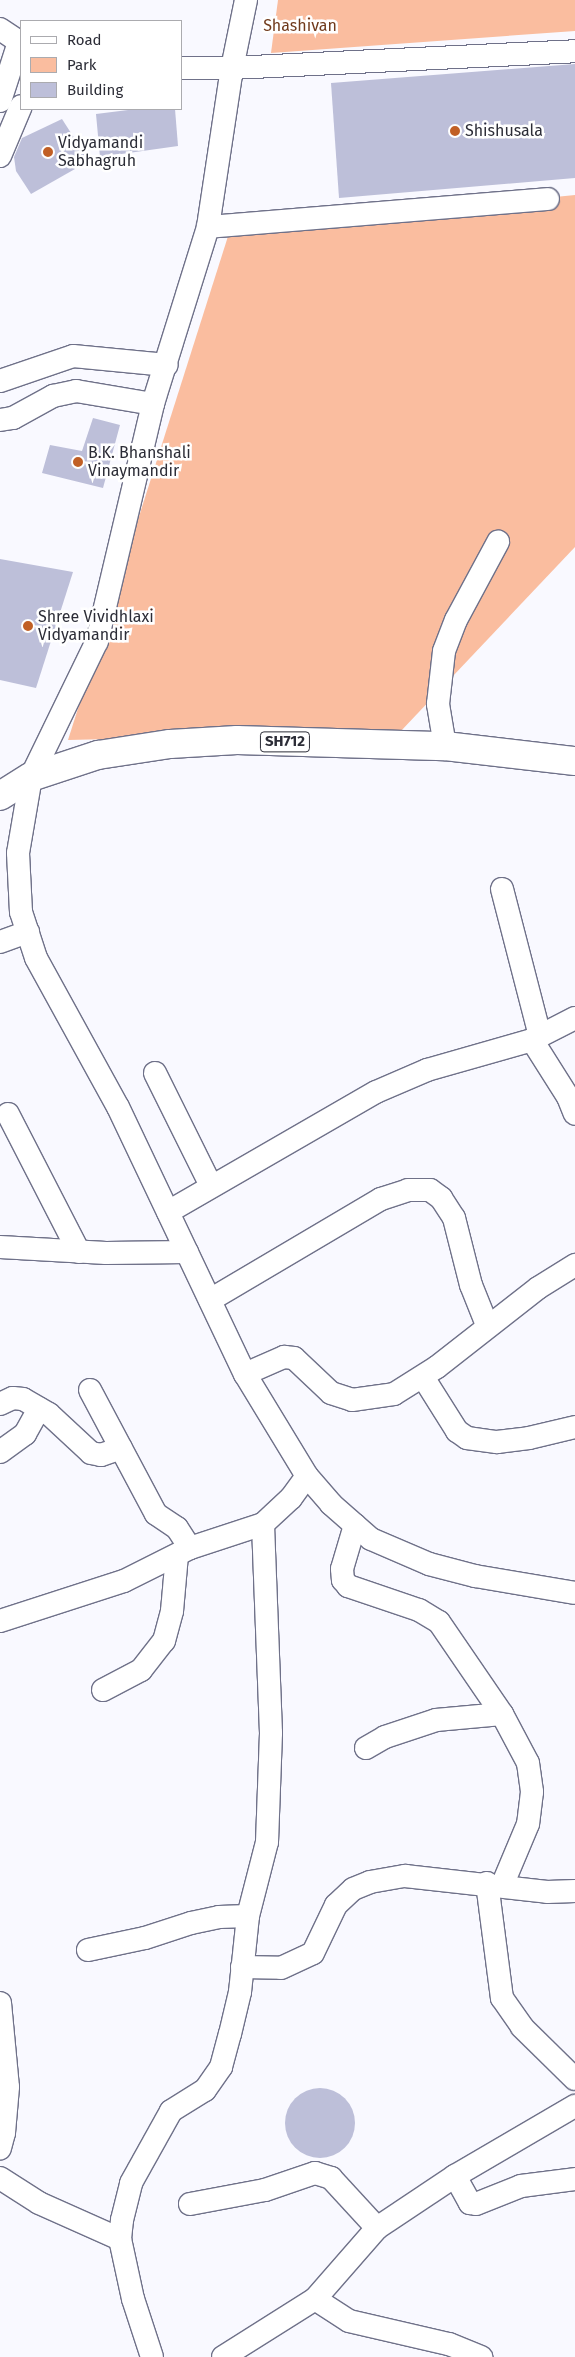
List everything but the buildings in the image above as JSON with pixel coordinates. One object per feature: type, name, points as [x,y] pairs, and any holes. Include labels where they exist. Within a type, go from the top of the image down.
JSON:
[{"type":"main road","name":"SH712","points":[[1,795],[31,777],[98,755],[170,744],[237,740],[445,746],[575,761]]},
{"type":"street","points":[[246,0],[232,68],[208,227],[154,404],[97,641],[31,777],[18,853],[21,912],[36,958],[118,1108],[245,1374],[307,1476],[331,1504],[371,1539],[429,1564],[475,1576],[575,1594]]},
{"type":"street","points":[[0,28],[20,42],[0,101]]},
{"type":"street","points":[[182,68],[232,68],[575,52]]},
{"type":"street","points":[[0,156],[20,108]]},
{"type":"street","points":[[208,227],[548,199]]},
{"type":"street","points":[[0,381],[73,356],[167,365]]},
{"type":"street","points":[[24,374],[39,404]]},
{"type":"street","points":[[0,420],[14,418],[53,396],[76,391],[154,404]]},
{"type":"street","points":[[445,746],[438,698],[444,651],[456,620],[498,542]]},
{"type":"street","points":[[502,889],[536,1038],[568,1096],[575,1114]]},
{"type":"street","points":[[0,942],[28,932]]},
{"type":"street","points":[[168,1212],[210,1186],[376,1092],[427,1070],[536,1038],[575,1018]]},
{"type":"street","points":[[155,1073],[210,1186]]},
{"type":"street","points":[[8,1114],[79,1252]]},
{"type":"street","points":[[210,1300],[381,1199],[408,1190],[430,1190],[441,1198],[454,1218],[470,1285],[487,1325]]},
{"type":"street","points":[[0,1247],[79,1252],[187,1252]]},
{"type":"street","points":[[245,1374],[284,1357],[294,1358],[331,1393],[352,1400],[394,1394],[423,1377],[487,1325],[575,1265]]},
{"type":"street","points":[[423,1377],[457,1431],[467,1438],[497,1442],[529,1438],[575,1427]]},
{"type":"street","points":[[90,1390],[156,1514],[177,1528],[184,1552],[164,1641],[140,1670],[103,1690]]},
{"type":"street","points":[[0,1404],[13,1398],[23,1399],[49,1414],[91,1453],[101,1455],[121,1448]]},
{"type":"street","points":[[0,1452],[25,1434],[39,1408]]},
{"type":"street","points":[[0,1621],[124,1581],[184,1552],[263,1524],[291,1498],[307,1476]]},
{"type":"street","points":[[152,2357],[133,2299],[120,2239],[131,2182],[171,2110],[205,2090],[220,2067],[240,1992],[248,1916],[267,1842],[270,1752],[270,1625],[263,1524]]},
{"type":"street","points":[[355,1525],[342,1569],[348,1586],[419,1610],[439,1622],[502,1714],[528,1763],[532,1792],[528,1824],[495,1885],[502,1998],[522,2027],[575,2079]]},
{"type":"street","points":[[366,1748],[385,1737],[436,1720],[502,1714]]},
{"type":"street","points":[[242,1967],[281,1968],[313,1953],[336,1904],[353,1889],[370,1882],[404,1876],[547,1892],[575,1891]]},
{"type":"street","points":[[88,1950],[146,1938],[191,1923],[248,1916]]},
{"type":"street","points":[[0,2004],[7,2078],[2,2138]]},
{"type":"street","points":[[223,2357],[315,2299],[377,2228],[455,2176],[575,2106]]},
{"type":"street","points":[[190,2204],[265,2190],[315,2173],[331,2178],[377,2228]]},
{"type":"street","points":[[455,2176],[470,2203],[476,2204],[521,2186],[575,2179]]},
{"type":"street","points":[[4,2188],[84,2225],[120,2239]]},
{"type":"street","points":[[315,2299],[349,2321],[449,2344],[482,2357]]},
{"type":"green space","name":"Shashivan","points":[[278,0],[575,0],[575,31],[271,53]]},
{"type":"green space","points":[[575,195],[575,547],[400,732],[68,740],[230,230]]},
{"type":"place","name":"Shishusala","points":[[455,131]]},
{"type":"place","name":"Vidyamandi Sabhagruh","points":[[48,152]]},
{"type":"place","name":"B.K. Bhanshali Vinaymandir","points":[[78,462]]},
{"type":"place","name":"Shree Vividhlaxi Vidyamandir","points":[[28,626]]}]
